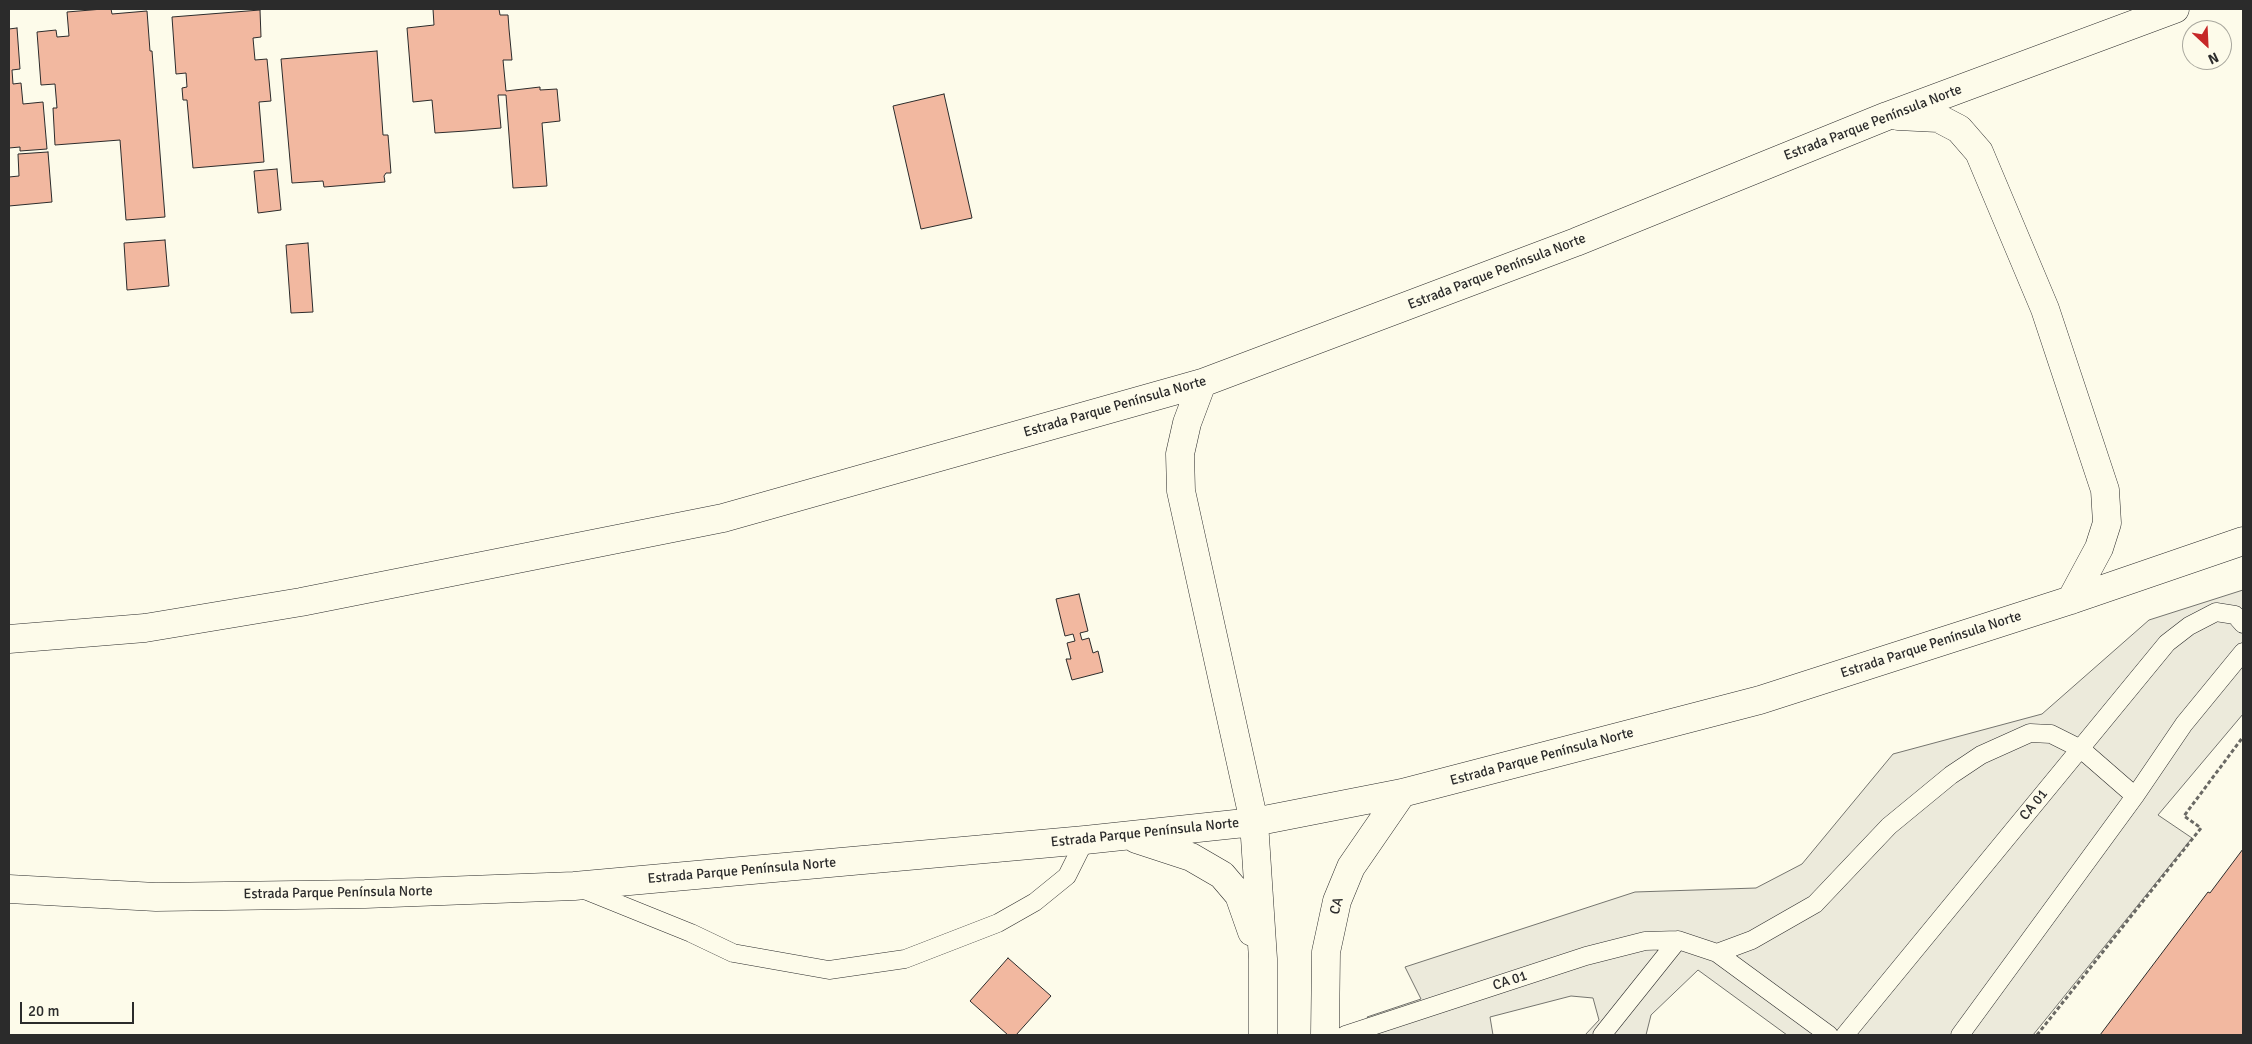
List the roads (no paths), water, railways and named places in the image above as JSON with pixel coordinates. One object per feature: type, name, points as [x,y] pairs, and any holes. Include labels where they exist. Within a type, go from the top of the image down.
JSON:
[{"type":"main road","name":"Estrada Parque Península Norte","points":[[9,639],[145,628],[301,602],[723,518],[1202,383],[1576,242],[1887,116],[2175,9]]},
{"type":"main road","points":[[1887,116],[1938,118],[1959,129],[1979,152],[2044,309],[2105,490],[2107,523],[2099,548],[2071,600]]},
{"type":"main road","points":[[1202,383],[1187,423],[1180,454],[1181,490],[1254,822],[1262,959],[1264,1035]]},
{"type":"main road","name":"Estrada Parque Península Norte","points":[[9,889],[156,896],[365,894],[574,886],[1085,840],[1254,822],[1402,793],[1760,700],[2071,600],[2243,540]]},
{"type":"main road","name":"CA","points":[[1325,1035],[1326,952],[1337,901],[1351,867],[1402,793]]},
{"type":"main road","points":[[1126,836],[1191,856],[1222,874],[1238,895],[1262,959]]},
{"type":"lane","name":"CA 01","points":[[1844,1035],[2167,643],[2189,626],[2216,612],[2235,616],[2243,624]]},
{"type":"lane","points":[[1960,1035],[2135,796],[2184,724],[2243,652]]},
{"type":"lane","points":[[1717,953],[1752,940],[1815,904],[1889,826],[1951,775],[1982,755],[2030,733],[2051,734],[2081,748],[2135,796]]},
{"type":"lane","points":[[574,886],[691,933],[732,953],[828,970],[906,959],[998,923],[1036,902],[1067,876],[1085,840]]},
{"type":"lane","name":"CA 01","points":[[1345,1035],[1586,956],[1645,941],[1678,940],[1717,953],[1829,1035]]},
{"type":"lane","points":[[1602,1035],[1678,940]]}]
